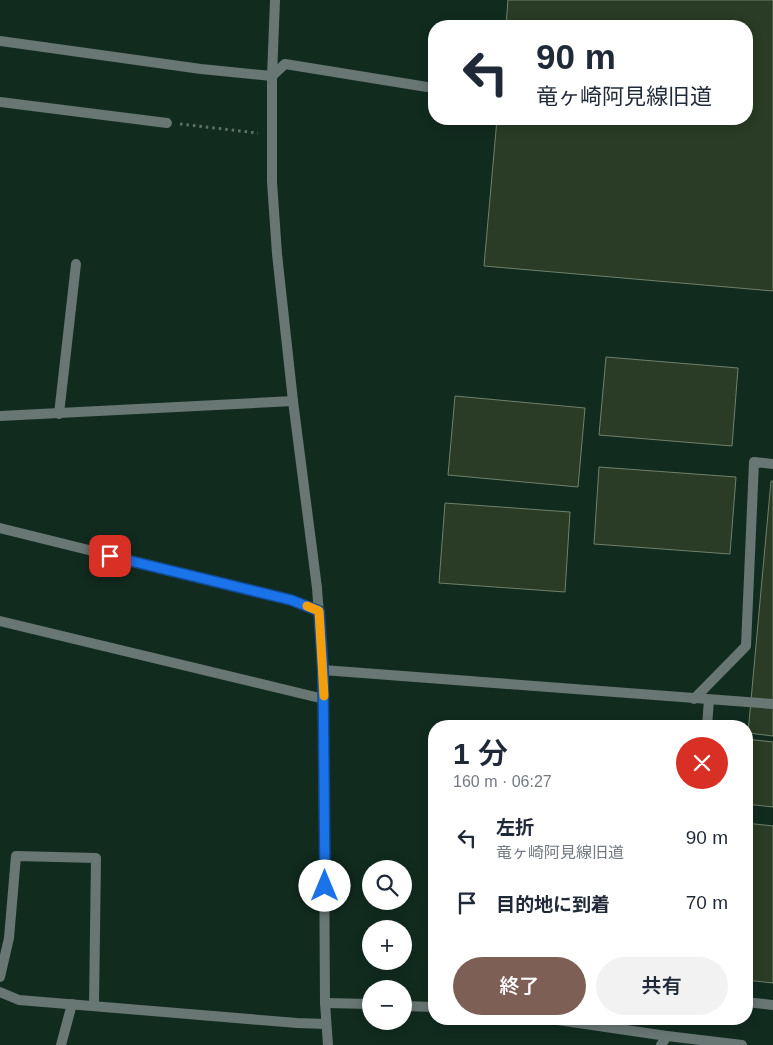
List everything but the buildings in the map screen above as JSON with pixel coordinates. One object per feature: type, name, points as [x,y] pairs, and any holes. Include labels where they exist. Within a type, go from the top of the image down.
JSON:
[{"type":"street","points":[[275,0],[272,76],[272,182],[277,254],[293,401],[316,579],[323,670],[325,1003],[328,1045]]},
{"type":"street","points":[[0,41],[272,76],[285,64],[427,87]]},
{"type":"street","points":[[0,102],[167,123]]},
{"type":"street","points":[[59,414],[76,264]]},
{"type":"street","points":[[0,416],[293,401]]},
{"type":"street","points":[[694,699],[746,646],[754,462],[773,464]]},
{"type":"street","points":[[0,528],[291,600],[319,611]]},
{"type":"street","points":[[0,621],[324,699]]},
{"type":"street","points":[[323,670],[449,678],[773,704]]},
{"type":"street","points":[[708,720],[710,700]]},
{"type":"street","points":[[0,977],[9,938],[16,856],[96,858],[94,1005]]},
{"type":"street","points":[[0,992],[19,1000],[297,1024],[326,1024]]},
{"type":"street","points":[[325,1003],[362,1004]]},
{"type":"street","points":[[753,1003],[773,1005]]},
{"type":"street","points":[[61,1045],[72,1004]]},
{"type":"street","points":[[412,1006],[428,1007]]},
{"type":"street","points":[[582,1025],[664,1041],[742,1045]]},
{"type":"path","points":[[167,123],[272,135]]},
{"type":"slow traffic","points":[[307,606],[319,611],[324,696]]},
{"type":"route","points":[[110,556],[291,600],[319,611],[323,670],[325,886]]}]
